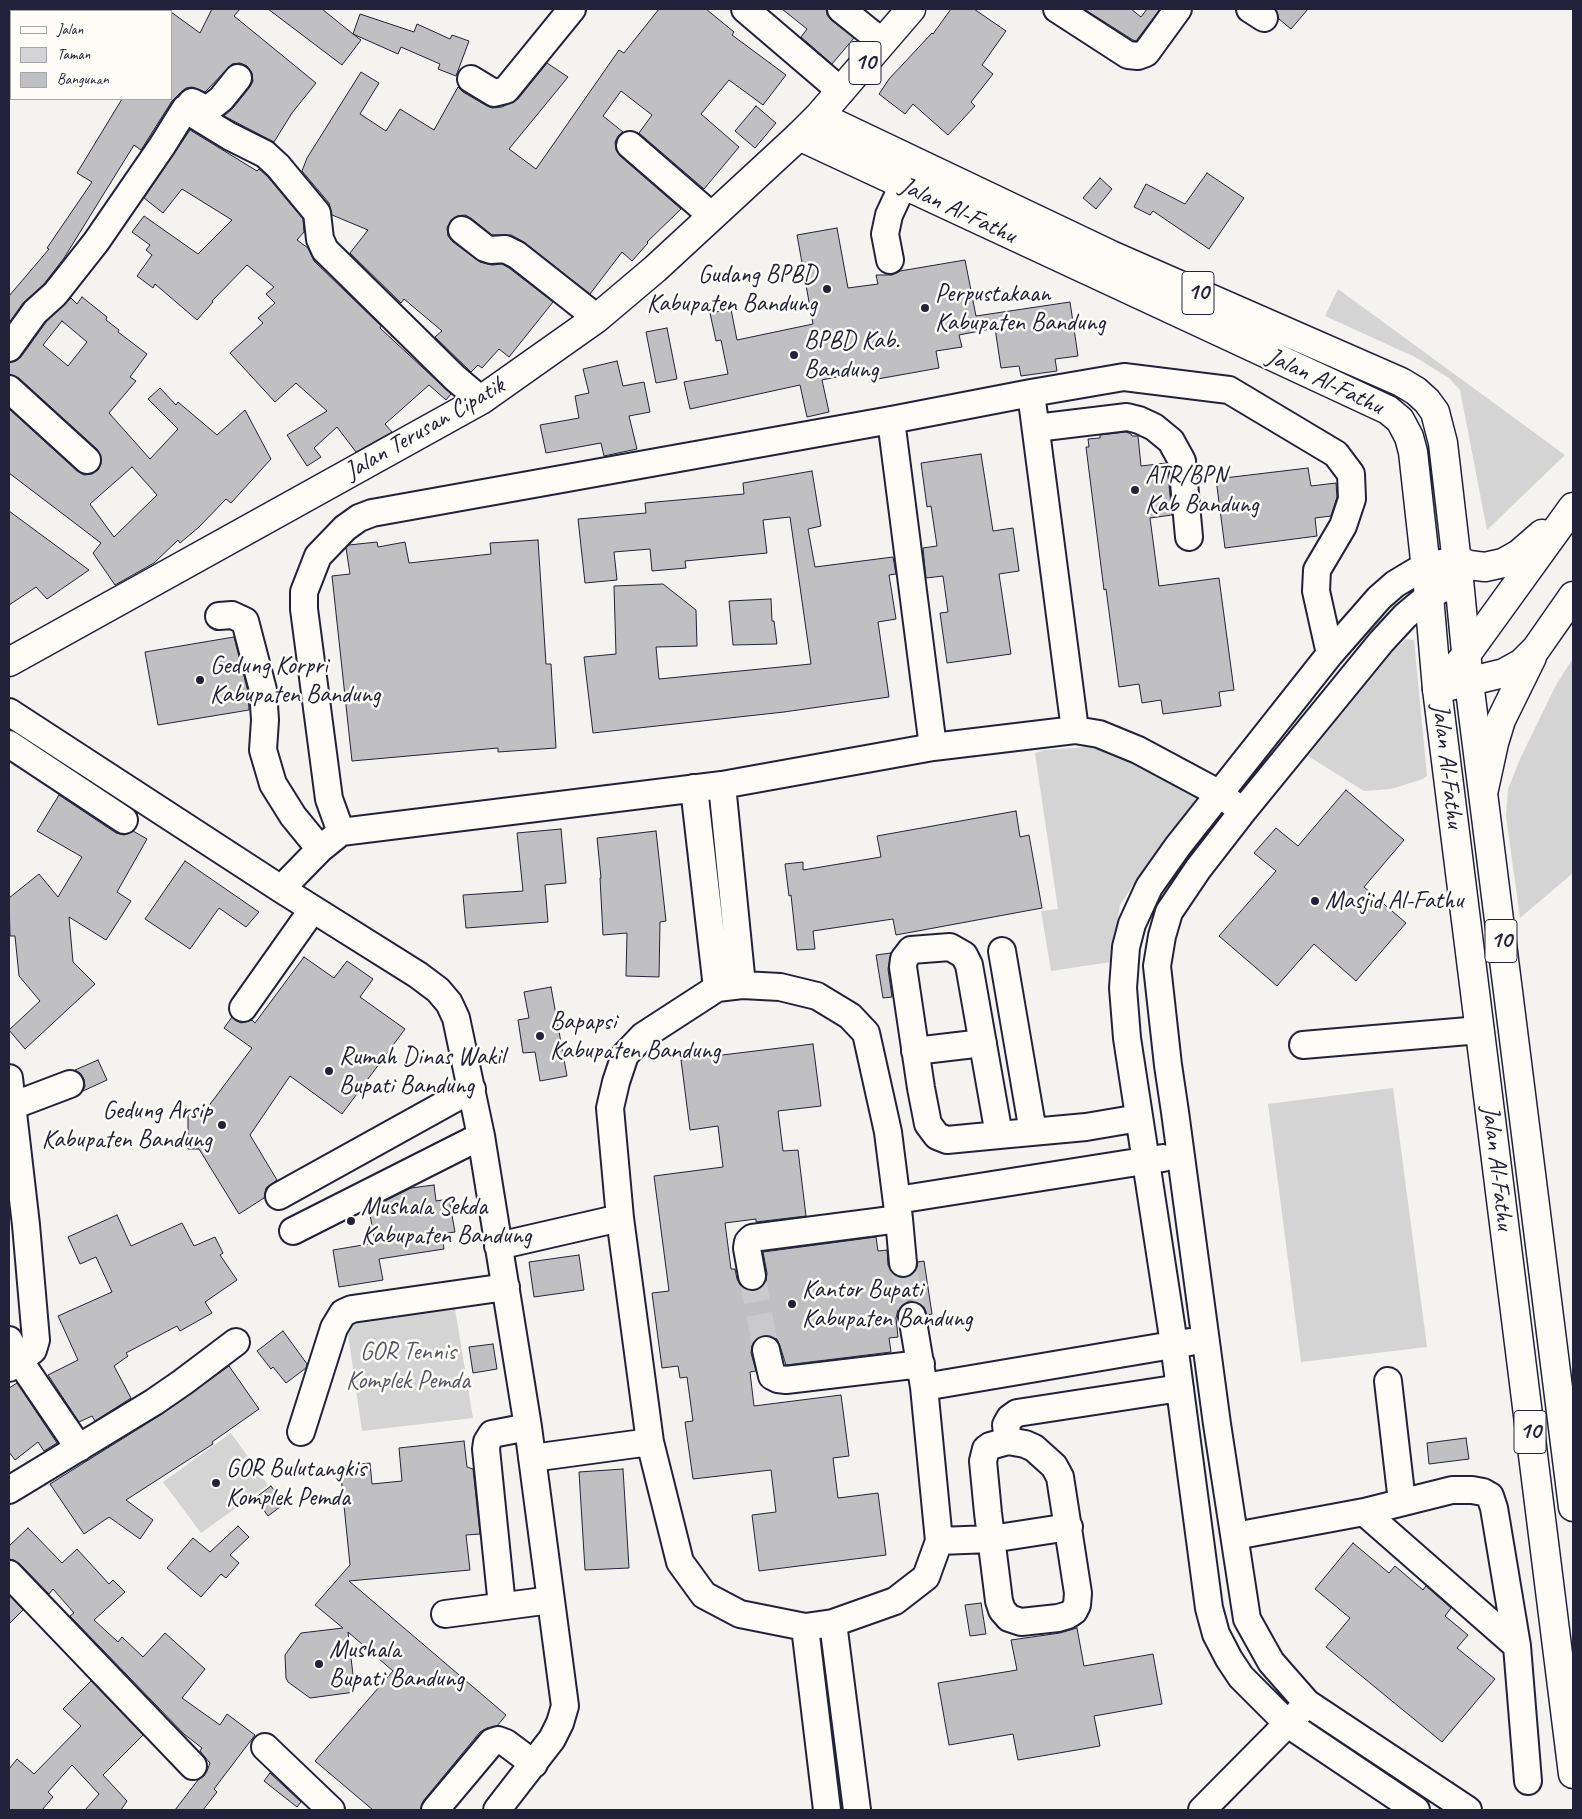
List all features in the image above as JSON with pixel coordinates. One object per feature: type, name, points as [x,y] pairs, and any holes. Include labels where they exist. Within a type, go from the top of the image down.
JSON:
[{"type":"main road","name":"10","points":[[799,136],[819,116],[911,9]]},
{"type":"main road","name":"Jalan Al-Fathu","points":[[819,116],[1106,266],[1388,410],[1400,420],[1409,437],[1413,452],[1437,689],[1523,1376],[1564,1624],[1573,1774]]},
{"type":"main road","name":"Jalan Al-Fathu","points":[[799,136],[903,185],[1401,382],[1416,391],[1435,412],[1444,442],[1468,682],[1573,1507]]},
{"type":"main road","name":"Jalan Terusan Cipatik","points":[[9,662],[481,400],[597,318],[655,269],[799,136]]},
{"type":"main road","points":[[1458,570],[1469,565],[1485,567],[1503,563],[1519,554],[1572,509]]},
{"type":"main road","points":[[1437,689],[1466,655],[1572,509]]},
{"type":"main road","points":[[1483,796],[1494,743],[1502,720],[1536,649],[1573,596]]},
{"type":"main road","points":[[1437,689],[1504,673],[1522,663],[1536,649]]},
{"type":"main road","points":[[1487,1090],[1519,1086]]},
{"type":"main road","points":[[1523,1376],[1557,1371]]},
{"type":"street","points":[[471,80],[494,93],[506,90],[572,9]]},
{"type":"street","points":[[745,9],[841,91]]},
{"type":"street","points":[[841,9],[882,42]]},
{"type":"street","points":[[1057,9],[1128,55],[1138,56],[1146,53],[1178,9]]},
{"type":"street","points":[[9,348],[36,312],[54,294],[96,242],[185,109],[192,102],[207,110],[221,99],[238,78]]},
{"type":"street","points":[[185,109],[229,136],[265,154],[278,166],[317,213],[320,239],[325,250],[455,378],[481,400]]},
{"type":"street","points":[[630,145],[712,216]]},
{"type":"street","points":[[890,260],[885,234],[889,215],[903,185]]},
{"type":"street","points":[[462,230],[484,248],[491,250],[505,249],[517,255],[597,318]]},
{"type":"street","points":[[341,832],[328,799],[304,609],[304,592],[318,556],[345,528],[359,518],[372,513],[1031,393],[1124,377],[1229,390],[1336,454],[1351,474],[1352,499],[1343,526],[1318,570],[1316,591],[1330,654]]},
{"type":"street","points":[[1124,377],[1127,417]]},
{"type":"street","points":[[9,389],[87,460]]},
{"type":"street","points":[[1031,393],[1076,730]]},
{"type":"street","points":[[1036,428],[1127,417],[1154,427],[1171,441],[1182,461],[1188,537]]},
{"type":"street","points":[[891,420],[933,747]]},
{"type":"street","points":[[1416,1810],[1288,1724],[1241,1677],[1216,1634],[1209,1608],[1174,1344],[1127,1038],[1124,996],[1126,947],[1132,924],[1149,887],[1178,846],[1330,654],[1379,598],[1395,584],[1425,566],[1458,570]]},
{"type":"street","points":[[1458,570],[1405,616],[1381,642],[1198,869],[1169,912],[1162,936],[1157,966],[1168,1065],[1205,1340],[1247,1619],[1271,1662],[1307,1703],[1468,1810]]},
{"type":"street","points":[[219,616],[232,615],[245,621],[263,690],[265,720],[263,750],[273,784],[293,816],[320,848]]},
{"type":"street","points":[[9,712],[281,889],[418,975],[438,990],[449,1003],[456,1018],[481,1136],[506,1287],[528,1427],[565,1706],[560,1724],[552,1739],[497,1810]]},
{"type":"street","points":[[281,889],[320,848],[341,832],[722,785],[933,747],[1076,730],[1099,734],[1138,750],[1220,794],[1243,811]]},
{"type":"street","points":[[9,744],[124,820]]},
{"type":"street","points":[[722,785],[730,986]]},
{"type":"street","points":[[694,788],[730,986]]},
{"type":"street","points":[[243,1008],[313,909]]},
{"type":"street","points":[[999,1135],[969,965],[964,956],[950,946],[911,950],[904,959],[903,967],[928,1124],[937,1136],[947,1140],[1086,1127],[1139,1118]]},
{"type":"street","points":[[1002,952],[1033,1132]]},
{"type":"street","points":[[903,1263],[888,1132],[866,1033],[850,1016],[816,996],[780,987],[730,986],[643,1036],[625,1055],[610,1108],[620,1218],[650,1442],[680,1562],[704,1595],[740,1614],[805,1627],[833,1623],[895,1601],[926,1577],[939,1540],[923,1375],[912,1316]]},
{"type":"street","points":[[1303,1045],[1480,1030]]},
{"type":"street","points":[[915,1051],[983,1043]]},
{"type":"street","points":[[9,1078],[26,1226],[36,1340],[33,1350],[12,1356],[79,1448]]},
{"type":"street","points":[[12,1106],[70,1084]]},
{"type":"street","points":[[279,1196],[472,1090]]},
{"type":"street","points":[[293,1231],[481,1136]]},
{"type":"street","points":[[752,1276],[747,1248],[748,1242],[752,1238],[1146,1161],[1181,1156]]},
{"type":"street","points":[[498,1246],[620,1218]]},
{"type":"street","points":[[301,1432],[334,1328],[343,1312],[352,1309],[506,1287]]},
{"type":"street","points":[[766,1350],[772,1376],[786,1380],[923,1375],[1205,1340]]},
{"type":"street","points":[[9,1490],[176,1387],[236,1342]]},
{"type":"street","points":[[1388,1381],[1402,1502]]},
{"type":"street","points":[[1008,1442],[1006,1425],[1010,1418],[1017,1413],[1180,1388]]},
{"type":"street","points":[[502,1606],[486,1449],[487,1442],[492,1434],[528,1427]]},
{"type":"street","points":[[532,1458],[650,1442]]},
{"type":"street","points":[[1008,1442],[1025,1444],[1034,1448],[1054,1466],[1060,1477],[1069,1527],[1078,1599],[1074,1611],[1058,1618],[1021,1622],[1009,1618],[1002,1610],[999,1601],[983,1461],[986,1449],[990,1446],[1008,1442]]},
{"type":"street","points":[[1235,1536],[1364,1512],[1452,1490],[1472,1490],[1483,1492],[1490,1496],[1494,1508],[1516,1646],[1528,1781]]},
{"type":"street","points":[[1364,1512],[1516,1646]]},
{"type":"street","points":[[939,1540],[991,1539],[1069,1527]]},
{"type":"street","points":[[9,1574],[193,1766]]},
{"type":"street","points":[[444,1614],[551,1600]]},
{"type":"street","points":[[833,1623],[857,1810]]},
{"type":"street","points":[[805,1627],[827,1810]]},
{"type":"street","points":[[1202,1810],[1307,1703]]},
{"type":"street","points":[[435,1810],[492,1742],[498,1740],[506,1743],[534,1764]]},
{"type":"street","points":[[265,1746],[331,1810]]},
{"type":"green space","points":[[1338,289],[1565,455],[1487,530],[1460,390],[1449,378],[1415,357],[1325,316]]},
{"type":"green space","points":[[1406,639],[1414,640],[1427,776],[1391,789],[1364,791],[1308,756],[1390,655]]},
{"type":"green space","points":[[1573,658],[1573,873],[1520,918],[1506,816],[1508,789],[1520,759],[1556,685]]},
{"type":"green space","points":[[1100,746],[1206,796],[1146,865],[1120,905],[1111,962],[1051,971],[1041,911],[1058,909],[1035,753],[1045,750]]},
{"type":"green space","points":[[1393,1088],[1427,1347],[1301,1362],[1268,1104]]},
{"type":"green space","name":"GOR Tennis Komplek Pemda","points":[[454,1303],[473,1418],[362,1431],[346,1320]]},
{"type":"green space","name":"GOR Bulutangkis Komplek Pemda","points":[[231,1433],[268,1485],[201,1533],[163,1482]]},
{"type":"building","points":[[212,9],[240,9],[234,16],[316,83],[292,113],[274,142],[224,116],[233,108],[253,81],[252,73],[247,66],[240,63],[232,64],[205,92],[192,87],[186,88],[172,101],[141,150],[134,145],[64,258],[44,284],[23,303],[9,323],[9,296],[49,249],[47,248],[92,182],[77,173],[121,100],[172,100],[172,13],[200,33]]},
{"type":"building","points":[[268,9],[322,9],[361,40],[342,65]]},
{"type":"building","points":[[659,9],[706,9],[734,32],[732,35],[786,75],[763,105],[729,80],[701,114],[739,147],[704,189],[639,133],[652,115],[621,91],[603,116],[623,132],[615,142],[616,150],[620,156],[681,209],[647,242],[632,261],[622,252],[590,294],[524,242],[511,235],[492,235],[465,215],[457,216],[451,220],[447,228],[448,236],[453,242],[480,262],[492,265],[502,264],[509,268],[553,302],[509,357],[499,349],[482,368],[478,365],[471,372],[435,337],[442,331],[404,299],[401,303],[350,253],[368,230],[332,215],[329,203],[302,171],[307,158],[361,72],[379,83],[360,114],[386,131],[400,109],[434,130],[458,87],[487,106],[492,108],[502,107],[518,99],[547,63],[568,77],[509,149],[536,169],[619,50],[624,53]]},
{"type":"building","points":[[782,9],[826,9],[827,15],[831,20],[854,38],[832,64],[801,37],[807,29]]},
{"type":"building","points":[[951,9],[974,9],[1006,31],[982,65],[993,74],[971,102],[975,106],[948,135],[913,104],[905,114],[879,94],[889,79],[933,34]]},
{"type":"building","points":[[1084,9],[1131,9],[1141,17],[1147,9],[1160,9],[1136,41]]},
{"type":"building","points":[[1275,9],[1308,9],[1291,29],[1279,19]]},
{"type":"building","points":[[360,14],[414,32],[417,24],[450,39],[452,35],[469,41],[456,76],[438,69],[440,64],[401,47],[398,54],[353,34]]},
{"type":"building","points":[[756,106],[776,123],[755,148],[735,131]]},
{"type":"building","points":[[190,130],[257,171],[259,169],[267,176],[303,219],[304,232],[297,240],[308,248],[314,261],[381,326],[380,328],[451,394],[446,400],[429,385],[385,424],[392,432],[356,452],[337,427],[314,448],[321,457],[307,466],[287,435],[327,411],[296,383],[275,402],[230,353],[263,323],[258,318],[275,303],[266,294],[274,287],[247,265],[212,301],[197,320],[155,284],[153,288],[137,276],[152,255],[146,250],[150,245],[132,232],[144,216],[198,254],[232,220],[182,189],[163,213],[144,198]]},
{"type":"building","points":[[1207,173],[1244,198],[1209,249],[1153,211],[1150,215],[1134,207],[1146,184],[1185,204]]},
{"type":"building","points":[[1100,178],[1112,189],[1096,209],[1083,198]]},
{"type":"building","points":[[837,228],[848,288],[878,284],[876,275],[892,275],[900,271],[965,260],[976,316],[1070,302],[1078,356],[1055,359],[1057,371],[1021,376],[1019,366],[1001,368],[995,328],[959,335],[962,347],[936,351],[939,368],[872,380],[870,370],[822,380],[829,412],[807,417],[800,385],[690,409],[684,382],[728,374],[721,340],[716,341],[710,313],[731,309],[737,340],[813,324],[797,235]]},
{"type":"building","points":[[82,297],[107,317],[106,320],[119,330],[118,332],[147,354],[130,377],[136,381],[109,413],[150,459],[178,429],[148,399],[160,388],[176,405],[178,402],[217,435],[245,410],[271,459],[231,503],[226,499],[199,527],[180,543],[178,540],[154,563],[115,585],[93,553],[101,543],[9,473],[9,409],[77,471],[84,475],[92,474],[98,470],[101,464],[101,456],[97,449],[19,378],[9,374],[9,363],[21,357],[46,322],[71,298],[77,304]],"holes":[[[62,321],[87,342],[68,366],[43,345]],[[132,467],[157,495],[114,537],[90,504]]]},
{"type":"building","points":[[667,328],[677,379],[656,383],[646,332]]},
{"type":"building","points":[[617,361],[623,386],[644,382],[650,412],[629,416],[637,449],[604,456],[601,443],[546,453],[540,425],[579,418],[575,396],[589,393],[583,369]]},
{"type":"building","points":[[1126,432],[1132,436],[1138,436],[1141,466],[1166,463],[1167,465],[1172,515],[1150,518],[1159,586],[1219,578],[1234,690],[1219,692],[1221,706],[1163,714],[1161,700],[1142,703],[1139,684],[1119,687],[1106,589],[1104,590],[1086,447],[1089,447],[1088,439],[1100,438],[1100,435]]},
{"type":"building","points":[[981,454],[993,531],[1013,528],[1019,571],[999,574],[1011,654],[947,663],[940,613],[948,612],[943,576],[926,578],[923,548],[937,546],[931,506],[927,507],[921,463]]},
{"type":"building","points":[[1308,468],[1311,486],[1336,483],[1337,497],[1331,516],[1315,518],[1317,536],[1225,548],[1216,479]]},
{"type":"building","points":[[812,471],[821,526],[808,529],[815,567],[893,557],[896,574],[889,575],[896,619],[878,622],[889,697],[784,712],[593,733],[584,657],[616,654],[614,586],[663,584],[696,610],[697,646],[656,647],[659,679],[811,664],[790,517],[763,520],[767,553],[685,561],[686,568],[652,571],[650,549],[614,552],[617,580],[585,583],[578,519],[646,513],[645,503],[744,494],[743,483]]},
{"type":"building","points":[[9,511],[89,570],[47,599],[36,587],[9,605]]},
{"type":"building","points":[[538,540],[546,664],[551,664],[556,748],[498,752],[498,748],[352,761],[332,576],[350,574],[346,548],[349,545],[377,542],[378,547],[405,542],[409,563],[491,554],[490,543]]},
{"type":"building","points":[[771,599],[772,621],[774,621],[777,644],[733,645],[729,601]]},
{"type":"building","name":"Gedung Korpri Kabupaten Bandung","points":[[234,637],[248,692],[249,710],[158,725],[145,652]]},
{"type":"building","name":"Masjid Al-Fathu","points":[[1346,790],[1404,840],[1364,887],[1406,923],[1356,981],[1314,944],[1277,986],[1219,936],[1276,871],[1254,853],[1276,828],[1298,846]]},
{"type":"building","points":[[59,795],[116,833],[124,835],[133,831],[147,839],[117,892],[131,901],[106,940],[69,917],[73,962],[95,984],[25,1049],[9,1030],[40,1001],[19,976],[15,936],[10,936],[9,898],[39,874],[58,897],[82,857],[37,831]]},
{"type":"building","points":[[1016,811],[1020,837],[1029,835],[1042,908],[896,935],[893,919],[813,931],[815,949],[797,950],[791,895],[789,896],[785,864],[803,862],[803,870],[881,857],[877,836]]},
{"type":"building","points":[[561,829],[566,883],[545,885],[548,922],[466,928],[463,895],[523,891],[517,833]]},
{"type":"building","points":[[656,831],[666,921],[660,922],[659,977],[626,976],[627,933],[603,935],[601,878],[597,838]]},
{"type":"building","points":[[185,861],[259,912],[246,927],[219,908],[190,949],[145,919]]},
{"type":"building","points":[[891,953],[888,969],[892,997],[883,998],[876,955]]},
{"type":"building","name":"Rumah Dinas Wakil Bupati Bandung","points":[[304,957],[334,978],[347,961],[373,979],[360,997],[405,1029],[342,1114],[290,1076],[250,1135],[277,1180],[266,1188],[264,1198],[239,1214],[199,1149],[188,1149],[188,1114],[202,1115],[252,1048],[224,1028],[232,1017],[241,1023],[252,1020],[255,1023]]},
{"type":"building","name":"Bapapsi Kabupaten Bandung","points":[[551,987],[567,1076],[540,1081],[535,1052],[523,1053],[518,1020],[529,1018],[524,992]]},
{"type":"building","name":"Kantor Bupati Kabupaten Bandung","points":[[813,1044],[821,1106],[778,1111],[783,1151],[798,1150],[806,1216],[756,1222],[756,1219],[725,1223],[731,1269],[735,1269],[741,1286],[747,1290],[755,1291],[762,1287],[766,1281],[767,1273],[763,1252],[876,1237],[878,1251],[887,1250],[888,1265],[896,1276],[904,1278],[911,1275],[916,1270],[918,1262],[924,1261],[932,1314],[927,1315],[924,1307],[917,1302],[909,1301],[902,1305],[898,1310],[896,1318],[898,1337],[889,1338],[891,1352],[786,1365],[777,1339],[763,1335],[755,1339],[751,1353],[756,1371],[750,1372],[754,1406],[841,1395],[849,1456],[833,1458],[838,1498],[878,1493],[886,1555],[759,1571],[752,1515],[776,1512],[771,1470],[693,1479],[685,1422],[693,1421],[687,1377],[680,1378],[678,1366],[662,1368],[652,1293],[669,1291],[654,1176],[723,1167],[718,1126],[690,1130],[681,1060]]},
{"type":"building","points":[[98,1060],[107,1080],[83,1091],[85,1086],[84,1079],[75,1070]]},
{"type":"building","points":[[434,1185],[436,1201],[449,1199],[455,1232],[442,1234],[444,1249],[379,1259],[383,1280],[339,1287],[333,1250],[375,1243],[369,1209],[411,1188]]},
{"type":"building","points":[[117,1215],[131,1246],[182,1223],[194,1246],[215,1237],[223,1253],[220,1255],[237,1280],[205,1302],[212,1313],[180,1331],[177,1326],[126,1353],[128,1356],[114,1366],[131,1398],[95,1421],[92,1416],[79,1422],[48,1375],[78,1360],[58,1316],[112,1292],[96,1257],[80,1264],[68,1237]]},
{"type":"building","points":[[579,1255],[584,1290],[534,1297],[529,1262]]},
{"type":"building","points":[[283,1331],[307,1364],[306,1368],[286,1383],[273,1367],[271,1369],[257,1351]]},
{"type":"building","points":[[493,1344],[497,1369],[473,1373],[469,1347]]},
{"type":"building","points":[[229,1366],[259,1409],[212,1442],[213,1444],[126,1500],[153,1520],[140,1539],[109,1517],[84,1534],[50,1484],[162,1414]]},
{"type":"building","points":[[17,1383],[57,1443],[44,1451],[38,1442],[15,1460],[9,1452],[9,1388]]},
{"type":"building","points":[[1466,1438],[1469,1459],[1429,1464],[1427,1443]]},
{"type":"building","points":[[464,1441],[467,1467],[473,1469],[480,1534],[466,1535],[470,1570],[349,1581],[506,1715],[497,1726],[480,1732],[424,1800],[420,1810],[373,1810],[315,1761],[393,1671],[348,1632],[355,1692],[310,1698],[288,1682],[286,1678],[285,1655],[301,1633],[343,1628],[315,1605],[350,1565],[340,1466],[370,1463],[372,1484],[402,1481],[399,1448]]},
{"type":"building","points":[[623,1469],[629,1568],[585,1570],[579,1472]]},
{"type":"building","points":[[271,1486],[284,1504],[268,1516],[255,1498]]},
{"type":"building","points":[[238,1526],[249,1537],[230,1555],[239,1563],[226,1578],[221,1574],[201,1597],[167,1568],[193,1538],[210,1552]]},
{"type":"building","points":[[28,1528],[62,1563],[77,1549],[109,1584],[113,1580],[125,1592],[94,1620],[118,1642],[122,1637],[143,1657],[165,1633],[205,1669],[182,1698],[220,1725],[227,1714],[255,1735],[214,1789],[217,1792],[203,1810],[175,1810],[207,1771],[210,1763],[200,1751],[202,1748],[184,1734],[70,1616],[74,1613],[53,1589],[49,1594],[20,1564],[9,1559],[9,1546]]},
{"type":"building","points":[[1353,1543],[1389,1573],[1395,1566],[1423,1590],[1426,1586],[1451,1608],[1445,1616],[1468,1635],[1457,1648],[1495,1679],[1442,1742],[1326,1647],[1350,1618],[1315,1589]]},
{"type":"building","points":[[9,1595],[23,1610],[9,1624]]},
{"type":"building","points":[[981,1603],[986,1634],[970,1636],[965,1605]]},
{"type":"building","points":[[1077,1628],[1084,1666],[1153,1654],[1162,1704],[1094,1716],[1100,1746],[1018,1760],[1013,1734],[949,1745],[938,1683],[1017,1670],[1011,1640],[1060,1633]]},
{"type":"building","points":[[91,1681],[143,1735],[103,1775],[127,1801],[121,1810],[85,1810],[99,1794],[72,1765],[48,1792],[53,1797],[42,1810],[9,1810],[9,1769],[17,1759],[34,1774],[81,1726],[63,1709]]},
{"type":"building","points":[[270,1773],[301,1802],[297,1807],[264,1781]]},
{"type":"tunnel","points":[[903,1263],[912,1316]]},
{"type":"tunnel","points":[[752,1276],[766,1350]]},
{"type":"place","name":"Gudang BPBD Kabupaten Bandung","points":[[827,289]]},
{"type":"place","name":"Perpustakaan Kabupaten Bandung","points":[[925,308]]},
{"type":"place","name":"BPBD Kab. Bandung","points":[[794,355]]},
{"type":"place","name":"ATR/BPN Kab Bandung","points":[[1135,490]]},
{"type":"place","name":"Gedung Korpri Kabupaten Bandung","points":[[200,680]]},
{"type":"place","name":"Masjid Al-Fathu","points":[[1315,901]]},
{"type":"place","name":"Bapapsi Kabupaten Bandung","points":[[540,1036]]},
{"type":"place","name":"Rumah Dinas Wakil Bupati Bandung","points":[[329,1071]]},
{"type":"place","name":"Gedung Arsip Kabupaten Bandung","points":[[222,1125]]},
{"type":"place","name":"Mushala Sekda Kabupaten Bandung","points":[[351,1221]]},
{"type":"place","name":"Kantor Bupati Kabupaten Bandung","points":[[792,1304]]},
{"type":"place","name":"GOR Bulutangkis Komplek Pemda","points":[[216,1483]]},
{"type":"place","name":"Mushala Bupati Bandung","points":[[319,1664]]}]
